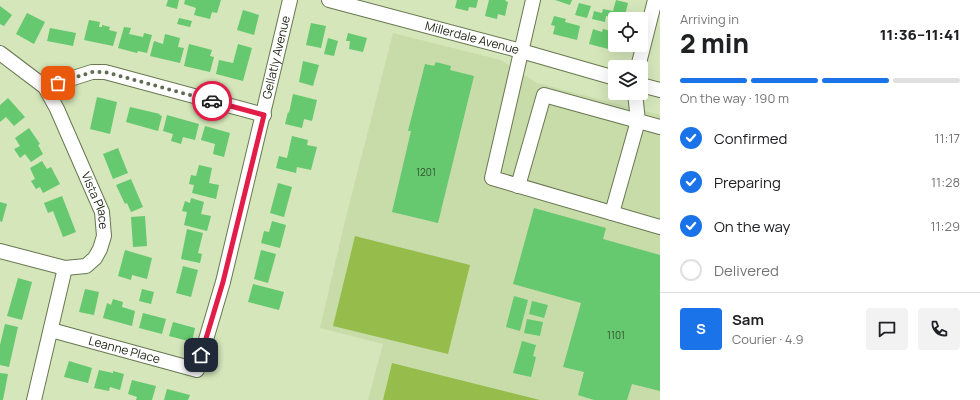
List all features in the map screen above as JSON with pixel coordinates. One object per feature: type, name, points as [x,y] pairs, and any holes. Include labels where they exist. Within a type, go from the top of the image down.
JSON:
[{"type":"street","name":"Gellatly Avenue","points":[[197,370],[223,282],[264,115],[290,0]]},
{"type":"street","name":"Millerdale Avenue","points":[[329,0],[358,4],[608,76]]},
{"type":"street","points":[[533,0],[492,178],[660,227]]},
{"type":"street","points":[[640,60],[655,0]]},
{"type":"street","name":"Vista Place","points":[[0,53],[45,87],[57,109],[102,212],[104,236],[100,249],[95,258],[86,266],[65,268]]},
{"type":"street","points":[[45,87],[92,72],[105,72],[264,115]]},
{"type":"street","points":[[648,87],[660,90]]},
{"type":"street","points":[[518,186],[544,95],[660,127]]},
{"type":"street","points":[[612,213],[638,121],[636,100]]},
{"type":"street","points":[[0,251],[65,268],[34,400]]},
{"type":"street","name":"Leanne Place","points":[[51,330],[197,370]]},
{"type":"shaded area","points":[[393,33],[501,60],[537,83],[660,115],[660,400],[368,400],[383,344],[320,328],[345,221]]},
{"type":"green space","points":[[355,236],[470,265],[448,354],[333,326]]},
{"type":"green space","points":[[392,363],[540,400],[383,400]]},
{"type":"building","points":[[168,0],[179,0],[177,9],[166,6]]},
{"type":"building","points":[[185,0],[221,0],[217,13],[212,12],[210,19],[194,15],[196,8],[184,4]]},
{"type":"building","points":[[457,0],[478,0],[476,8],[469,7],[468,11],[455,8]]},
{"type":"building","points":[[489,0],[506,0],[505,1],[508,2],[505,16],[498,14],[497,19],[485,16]]},
{"type":"building","points":[[555,0],[572,0],[570,5]]},
{"type":"building","points":[[616,0],[628,3],[626,12],[608,12],[608,16],[606,16],[605,22],[592,19],[594,11],[602,13],[603,9],[613,11]]},
{"type":"building","points":[[579,3],[591,6],[587,18],[575,15]]},
{"type":"building","points":[[0,6],[12,15],[4,26],[0,24]]},
{"type":"building","points":[[243,10],[259,15],[254,35],[237,30]]},
{"type":"building","points":[[27,13],[45,22],[34,44],[16,34]]},
{"type":"building","points":[[554,16],[566,19],[565,22],[580,26],[577,40],[553,34],[555,26],[551,25]]},
{"type":"building","points":[[179,18],[192,21],[190,27],[177,24]]},
{"type":"building","points":[[89,20],[100,22],[99,27],[102,27],[102,25],[110,27],[109,30],[117,32],[113,46],[84,40]]},
{"type":"building","points":[[311,23],[326,26],[321,48],[306,45]]},
{"type":"building","points":[[124,27],[131,28],[129,34],[143,37],[144,33],[152,35],[147,53],[138,51],[137,53],[118,48]]},
{"type":"building","points":[[50,28],[76,33],[73,46],[47,41]]},
{"type":"building","points":[[593,29],[602,32],[603,29],[608,30],[608,49],[589,44]]},
{"type":"building","points":[[348,33],[367,38],[363,52],[349,49],[350,41],[346,41]]},
{"type":"building","points":[[165,34],[180,38],[178,47],[184,48],[180,63],[150,56],[154,41],[163,44]]},
{"type":"building","points":[[328,38],[338,41],[334,56],[324,54]]},
{"type":"building","points":[[189,44],[212,50],[210,56],[214,57],[210,72],[184,66]]},
{"type":"building","points":[[238,44],[252,48],[243,81],[216,74],[219,60],[233,63]]},
{"type":"building","points":[[303,61],[319,65],[313,86],[299,82]]},
{"type":"building","points":[[436,62],[451,66],[450,70],[474,76],[438,223],[392,212],[411,131],[408,131],[425,64],[434,66]]},
{"type":"building","points":[[293,94],[317,100],[312,121],[304,119],[302,128],[285,124]]},
{"type":"building","points":[[97,97],[117,102],[110,134],[90,129]]},
{"type":"building","points":[[8,98],[25,117],[14,126],[6,117],[0,122],[0,105]]},
{"type":"building","points":[[130,107],[160,114],[159,115],[162,116],[158,131],[126,122]]},
{"type":"building","points":[[167,115],[199,124],[195,140],[183,137],[181,144],[171,141],[173,134],[163,131]]},
{"type":"building","points":[[205,126],[230,133],[224,157],[213,154],[215,144],[201,140]]},
{"type":"building","points":[[29,128],[40,144],[38,145],[43,154],[31,162],[25,154],[20,158],[14,149],[20,146],[15,138]]},
{"type":"building","points":[[292,136],[308,140],[307,145],[317,147],[311,170],[297,167],[296,173],[276,168],[279,156],[287,158]]},
{"type":"building","points":[[118,148],[128,173],[113,179],[103,154]]},
{"type":"building","points":[[42,161],[47,169],[51,167],[60,184],[43,193],[40,187],[36,189],[31,181],[35,179],[30,168]]},
{"type":"building","points":[[199,165],[212,168],[209,183],[219,185],[216,199],[192,193],[194,185],[189,184],[191,175],[196,176]]},
{"type":"building","points":[[131,179],[143,207],[131,212],[127,203],[125,204],[116,185]]},
{"type":"building","points":[[278,183],[292,187],[284,217],[270,213]]},
{"type":"building","points":[[62,196],[76,232],[63,237],[53,211],[48,213],[44,203]]},
{"type":"building","points":[[191,198],[204,202],[201,214],[211,216],[207,231],[184,225],[187,212],[182,211],[185,201],[190,203]]},
{"type":"building","points":[[0,202],[7,204],[2,222],[0,221]]},
{"type":"building","points":[[534,208],[606,228],[603,239],[660,255],[660,391],[632,384],[627,400],[594,400],[578,395],[584,372],[563,367],[581,303],[513,284]]},
{"type":"building","points":[[145,216],[147,246],[133,247],[131,217]]},
{"type":"building","points":[[272,221],[286,225],[280,248],[261,243],[264,231],[269,232]]},
{"type":"building","points":[[187,229],[203,233],[198,253],[202,254],[200,263],[181,259]]},
{"type":"building","points":[[125,250],[152,258],[147,279],[132,275],[131,280],[118,276]]},
{"type":"building","points":[[261,250],[276,254],[268,283],[254,279]]},
{"type":"building","points":[[183,266],[198,270],[191,297],[176,293]]},
{"type":"building","points":[[18,278],[32,282],[22,320],[7,316]]},
{"type":"building","points":[[253,284],[284,292],[279,310],[248,302]]},
{"type":"building","points":[[85,289],[99,292],[94,315],[79,312]]},
{"type":"building","points":[[142,289],[154,292],[151,304],[139,301]]},
{"type":"building","points":[[514,296],[528,300],[520,331],[506,327]]},
{"type":"building","points":[[113,299],[123,302],[122,307],[135,311],[132,326],[103,318],[107,303],[111,305]]},
{"type":"building","points":[[532,301],[548,305],[544,318],[529,314]]},
{"type":"building","points":[[143,313],[166,319],[162,334],[139,328]]},
{"type":"building","points":[[527,319],[543,322],[540,336],[524,333]]},
{"type":"building","points":[[173,322],[195,328],[192,342],[169,336]]},
{"type":"building","points":[[5,324],[18,327],[9,367],[0,365],[0,345]]},
{"type":"building","points":[[522,341],[536,345],[533,356],[536,357],[531,377],[513,373]]},
{"type":"building","points":[[69,361],[92,368],[88,383],[64,377]]},
{"type":"building","points":[[99,370],[113,373],[113,371],[124,374],[120,390],[110,387],[109,391],[94,388]]},
{"type":"building","points":[[0,373],[8,374],[3,400],[0,400]]},
{"type":"building","points":[[132,380],[156,386],[152,400],[136,400],[137,397],[128,394]]},
{"type":"building","points":[[167,389],[190,395],[188,400],[164,400]]},
{"type":"way so far","points":[[58,83],[82,74],[105,72],[212,101]]},
{"type":"route","points":[[201,355],[223,282],[264,115],[212,101]]}]
